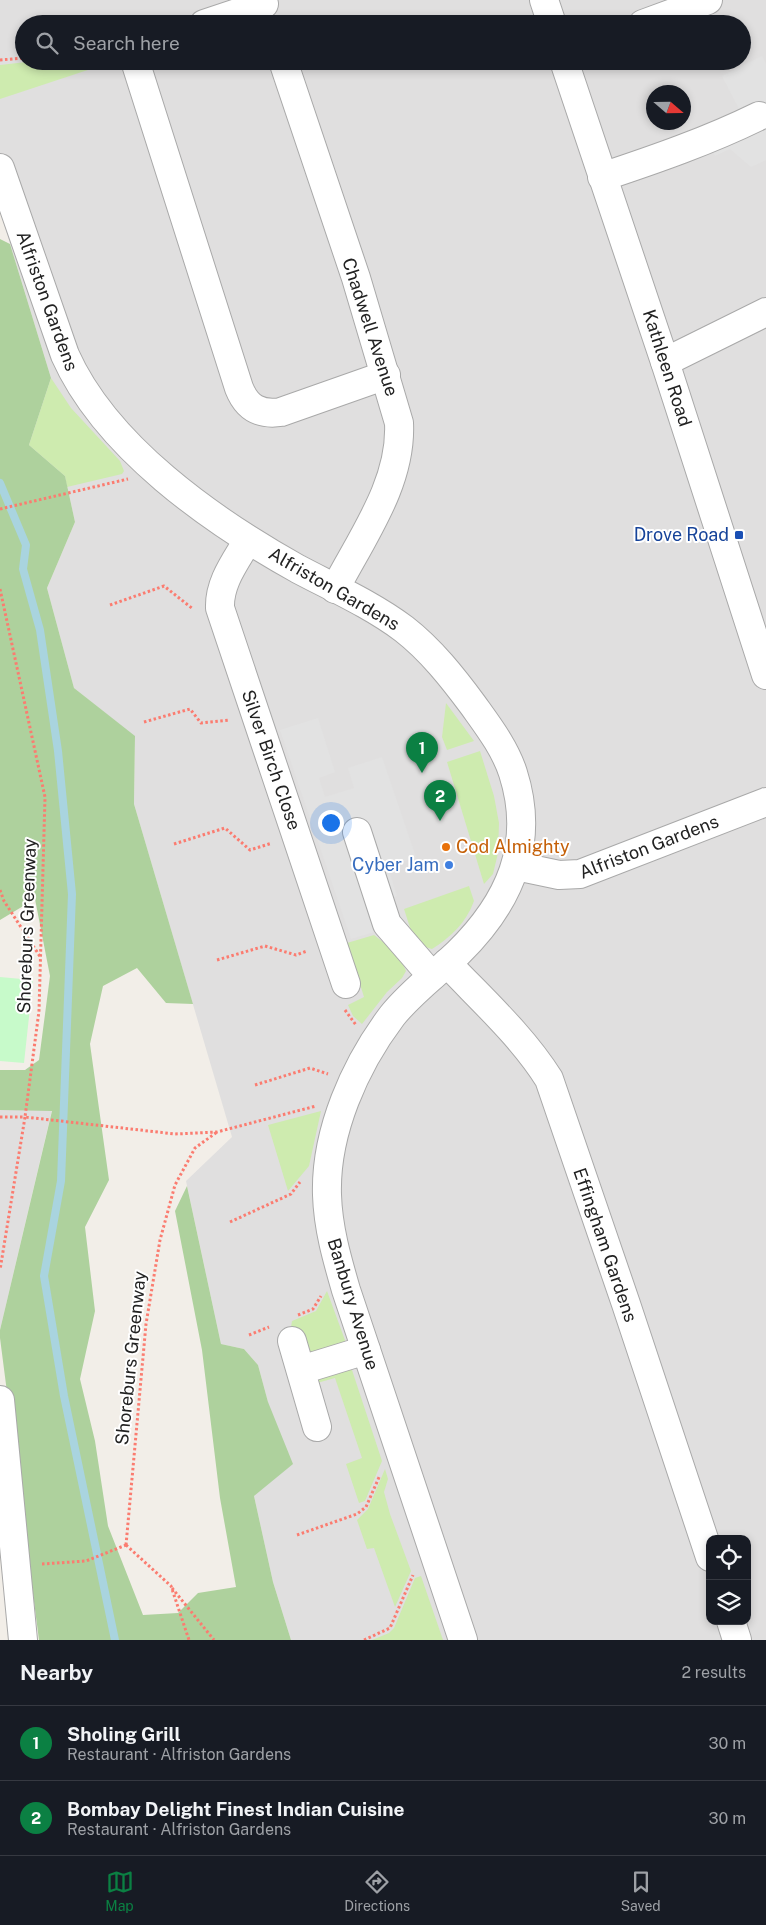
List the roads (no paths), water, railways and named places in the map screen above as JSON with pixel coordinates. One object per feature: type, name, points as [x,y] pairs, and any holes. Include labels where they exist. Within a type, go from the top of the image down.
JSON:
[{"type":"street","points":[[544,0],[549,15]]},
{"type":"street","points":[[667,15],[708,0]]},
{"type":"street","points":[[241,15],[266,9]]},
{"type":"street","points":[[138,70],[239,388],[248,404],[254,409],[263,412],[281,412],[386,375]]},
{"type":"street","name":"Chadwell Avenue","points":[[286,70],[356,278],[399,422],[398,457],[384,498],[334,588]]},
{"type":"street","name":"Kathleen Road","points":[[567,70],[665,362],[760,632],[766,675]]},
{"type":"street","points":[[602,177],[683,150],[725,133],[759,116]]},
{"type":"street","name":"Alfriston Gardens","points":[[0,168],[51,316],[74,376],[104,417],[158,472],[210,514],[248,540],[389,619],[420,643],[449,674],[496,738],[509,762],[518,790],[521,822],[516,866],[558,875],[580,874],[766,802]]},
{"type":"street","points":[[665,362],[766,312]]},
{"type":"street","name":"Silver Birch Close","points":[[248,540],[223,583],[219,596],[220,608],[346,984]]},
{"type":"street","name":"Effingham Gardens","points":[[357,832],[387,924],[516,1037],[539,1063],[548,1079],[556,1096],[706,1545]]},
{"type":"street","name":"Banbury Avenue","points":[[463,1640],[344,1282],[332,1237],[327,1197],[328,1172],[332,1140],[350,1090],[377,1039],[404,1002],[472,939],[494,910],[510,883],[516,866]]},
{"type":"street","points":[[288,1327],[316,1427]]},
{"type":"street","points":[[301,1370],[366,1350]]},
{"type":"street","points":[[0,1400],[23,1640]]},
{"type":"street","points":[[732,1625],[737,1640]]},
{"type":"waterway","points":[[0,483],[26,545],[23,569],[40,630],[58,751],[72,894],[61,1181],[44,1276],[64,1396],[115,1640]]},
{"type":"place","name":"Drove Road","points":[[739,535]]},
{"type":"place","name":"Sholing Grill","points":[[422,773]]},
{"type":"place","name":"Bombay Delight Finest Indian Cuisine","points":[[440,821]]},
{"type":"place","name":"Cod Almighty","points":[[446,847]]},
{"type":"place","name":"Cyber Jam","points":[[449,865]]}]
